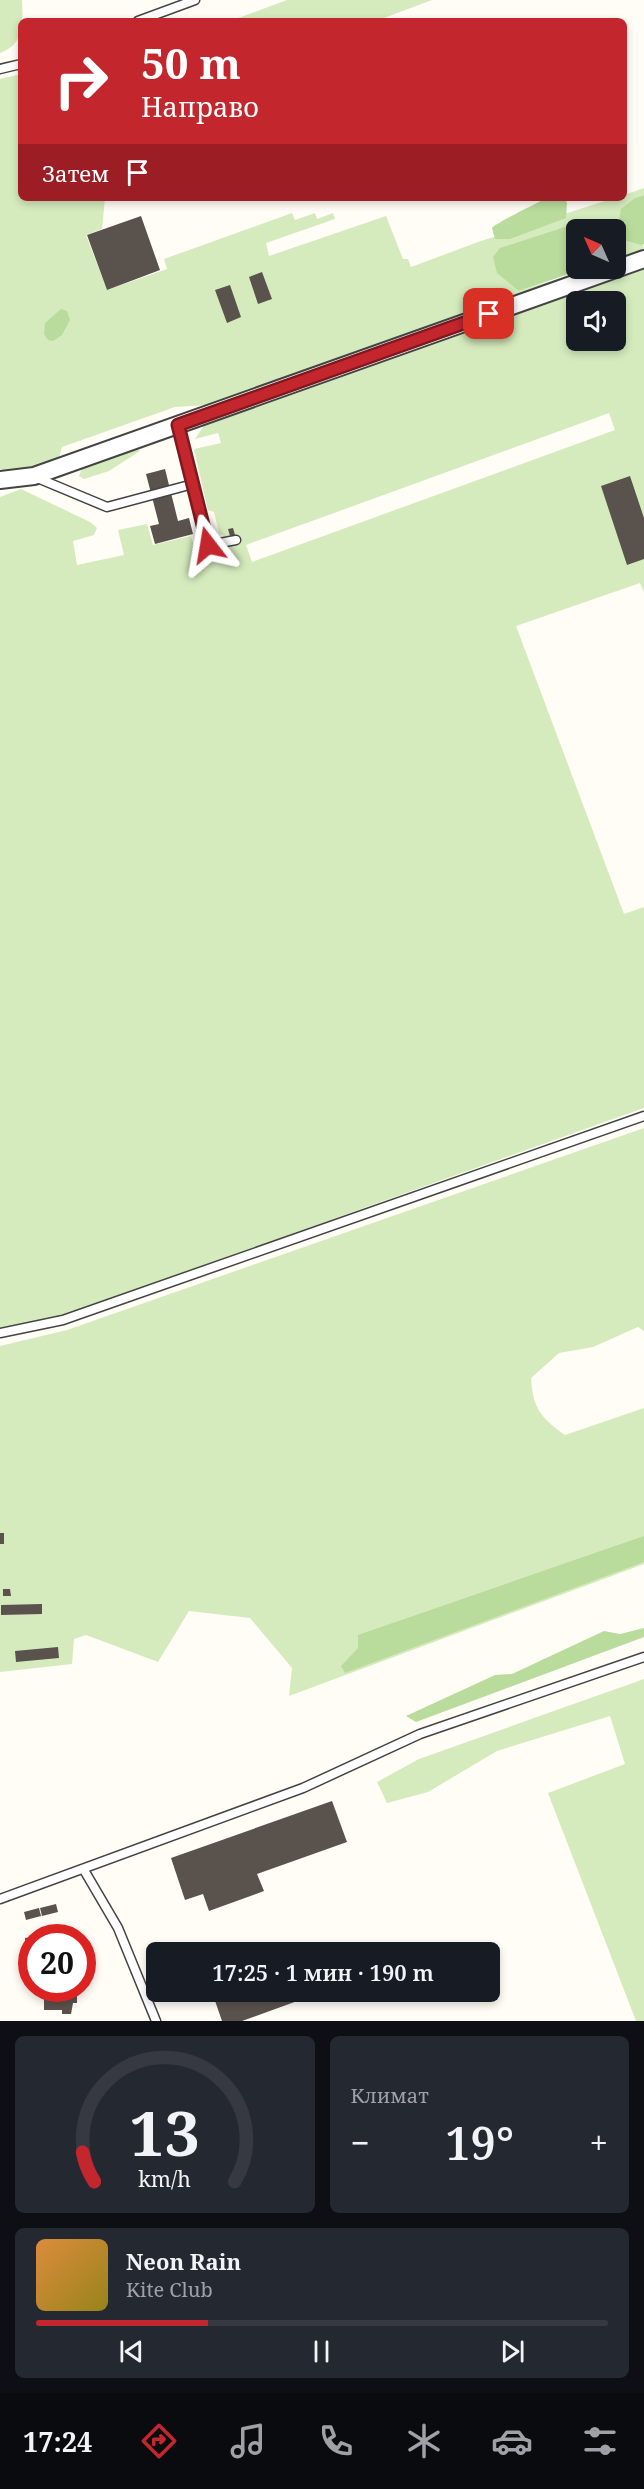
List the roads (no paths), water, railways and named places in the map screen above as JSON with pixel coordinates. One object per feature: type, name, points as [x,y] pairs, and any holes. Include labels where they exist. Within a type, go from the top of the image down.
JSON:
[{"type":"street","points":[[0,480],[34,476],[644,259]]},
{"type":"lane","points":[[146,18],[195,0]]},
{"type":"lane","points":[[0,69],[18,65]]},
{"type":"lane","points":[[178,425],[208,545],[236,540]]},
{"type":"lane","points":[[34,476],[107,507],[193,484]]},
{"type":"lane","points":[[0,1333],[63,1320],[644,1116]]},
{"type":"lane","points":[[0,1899],[303,1788],[420,1734],[644,1657]]},
{"type":"lane","points":[[84,1870],[118,1928],[156,2021]]}]
